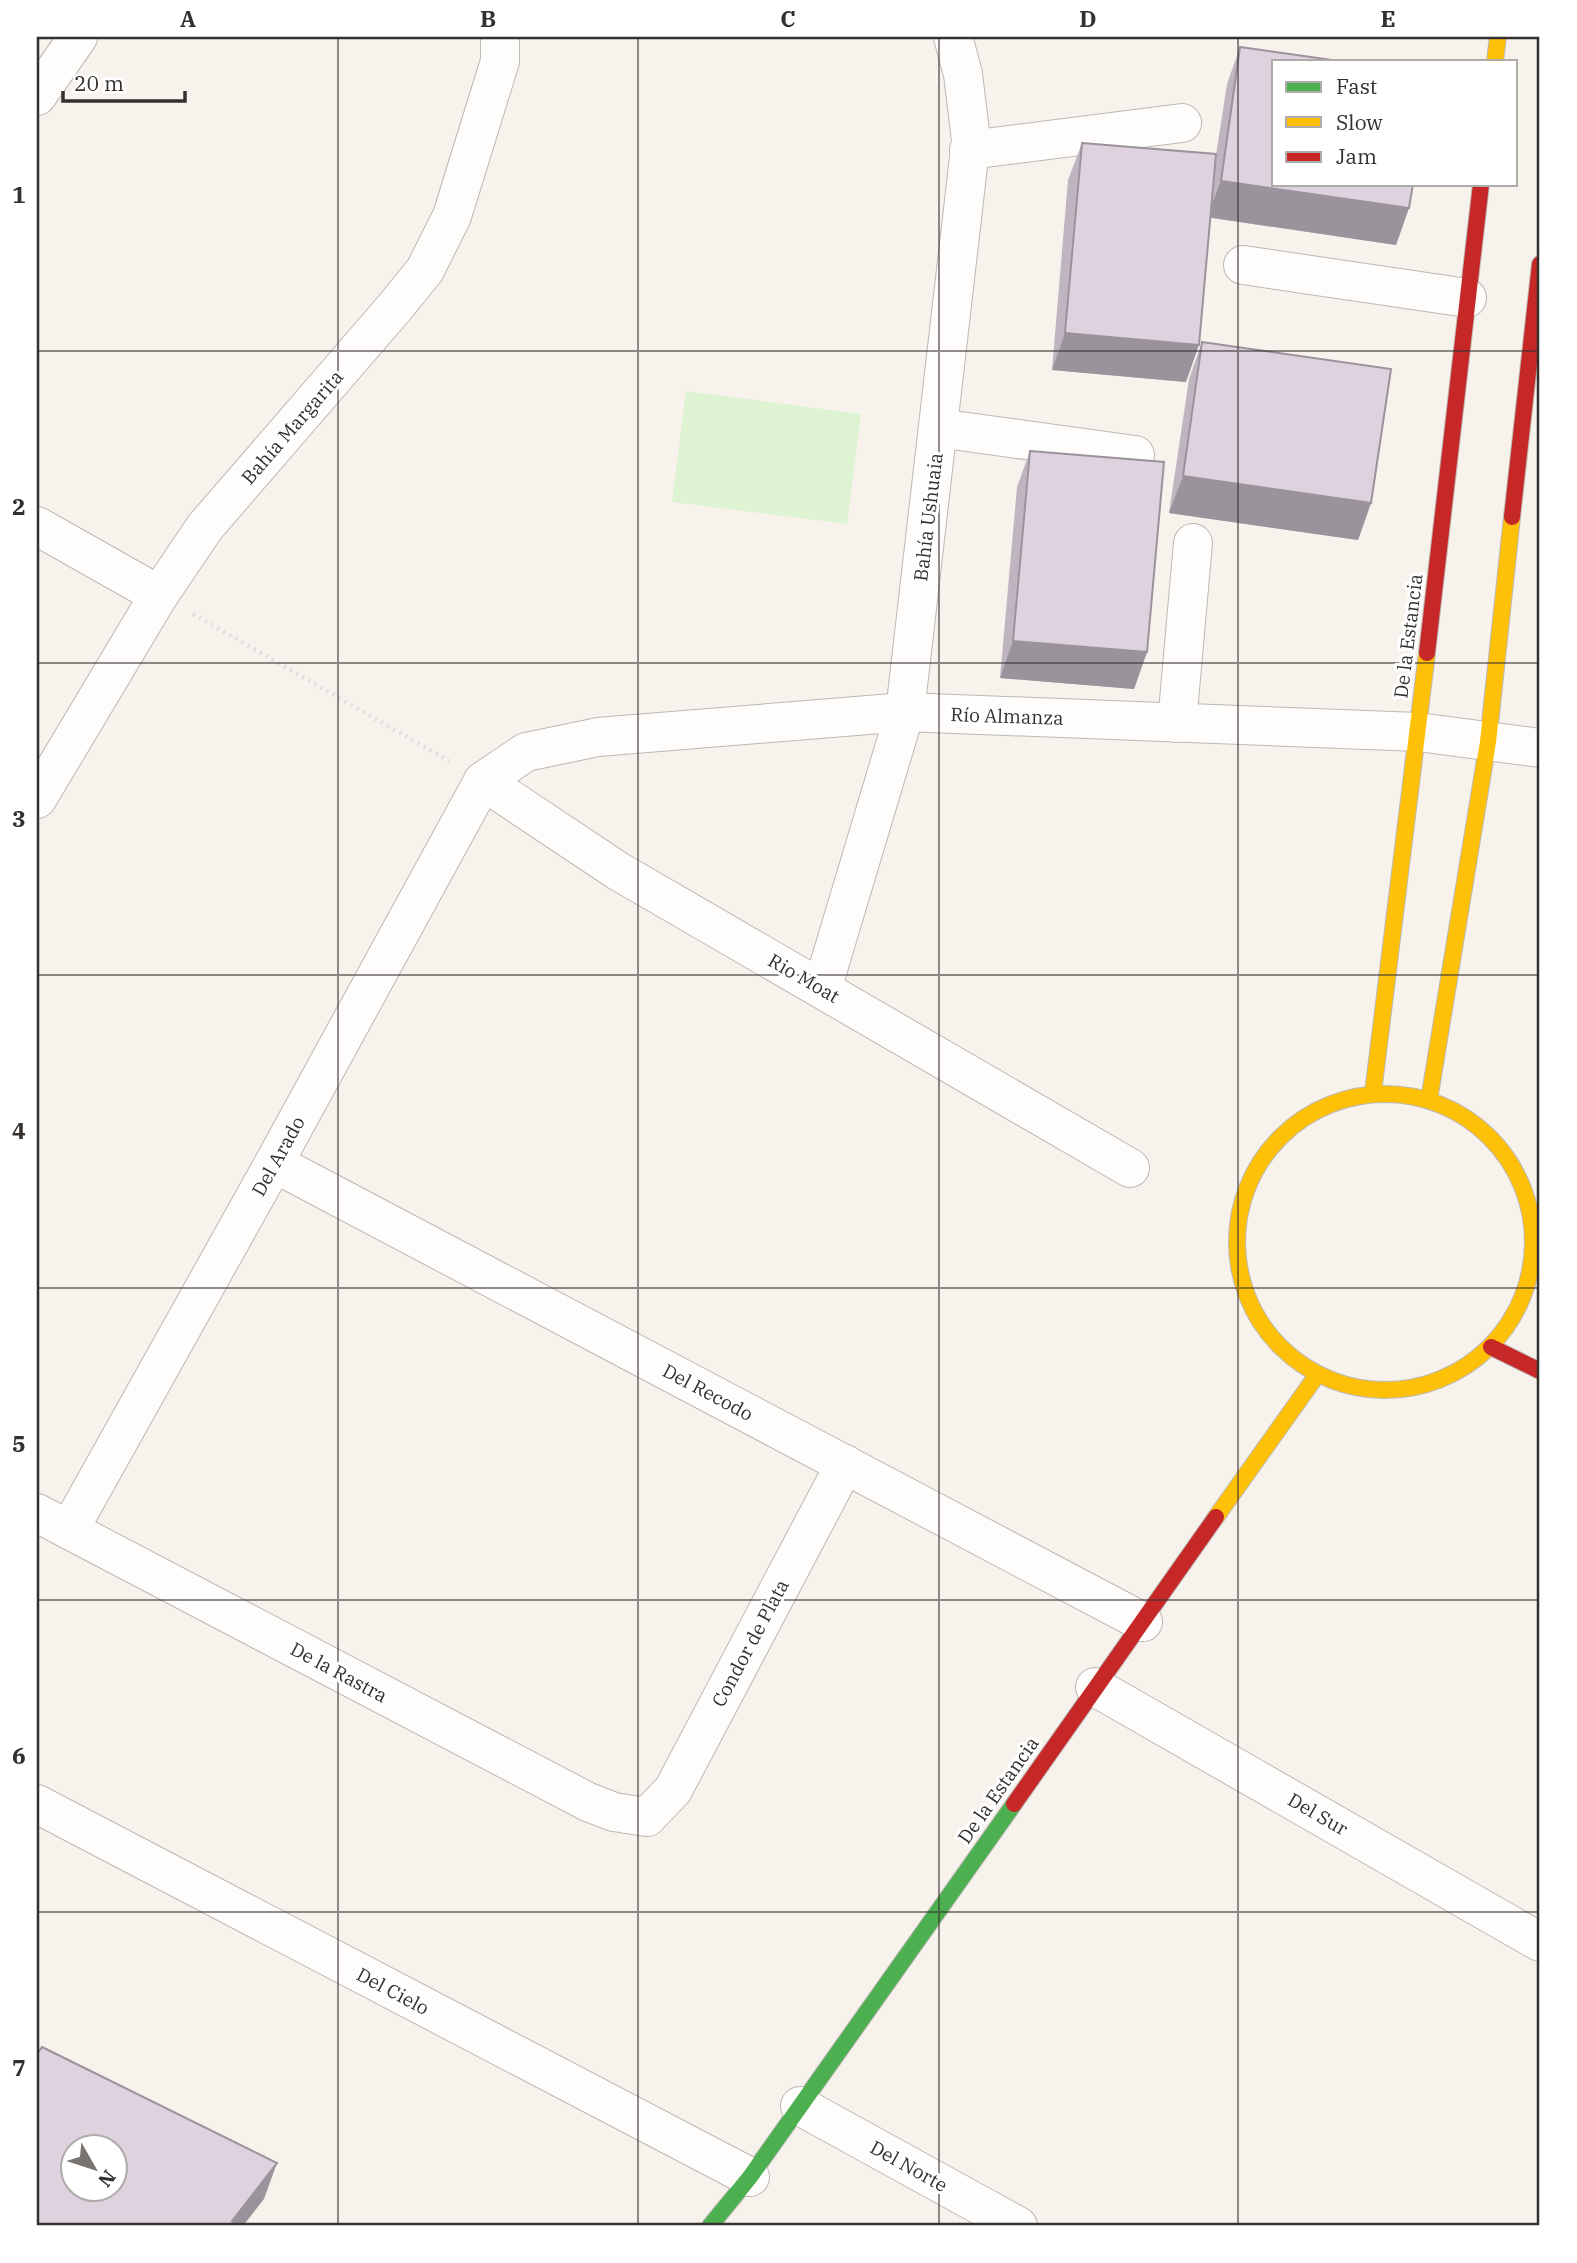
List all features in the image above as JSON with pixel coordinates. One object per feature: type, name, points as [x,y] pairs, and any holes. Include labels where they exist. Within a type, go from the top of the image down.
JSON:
[{"type":"street","points":[[37,96],[78,37]]},
{"type":"street","name":"Bahía Margarita","points":[[37,799],[159,595],[205,527],[425,270],[452,216],[500,61],[500,37]]},
{"type":"street","name":"Bahía Ushuaia","points":[[822,989],[905,712],[971,140],[962,74],[953,37]]},
{"type":"street","points":[[1495,60],[1498,37]]},
{"type":"street","points":[[970,150],[1182,123]]},
{"type":"street","name":"De la Estancia","points":[[1373,1093],[1481,186]]},
{"type":"street","points":[[1429,1100],[1488,742],[1540,264]]},
{"type":"street","points":[[1243,265],[1468,298]]},
{"type":"street","points":[[938,428],[1135,455]]},
{"type":"street","points":[[37,526],[159,595]]},
{"type":"street","points":[[1177,723],[1193,543]]},
{"type":"street","name":"Río Almanza","points":[[483,781],[527,752],[598,737],[905,712],[1418,732],[1540,748]]},
{"type":"street","name":"Rio Moat","points":[[483,781],[618,870],[1130,1168]]},
{"type":"street","name":"Del Arado","points":[[53,1522],[274,1163],[483,781]]},
{"type":"street","points":[[1373,1093],[1401,1094],[1429,1100],[1471,1120],[1505,1154],[1527,1196],[1534,1242],[1533,1293],[1491,1347],[1453,1375],[1408,1390],[1361,1390],[1317,1375],[1278,1346],[1251,1307],[1237,1261],[1239,1213],[1255,1168],[1286,1131],[1326,1105],[1373,1093]]},
{"type":"street","name":"Del Recodo","points":[[274,1163],[1143,1622]]},
{"type":"street","points":[[1491,1347],[1540,1371]]},
{"type":"street","name":"De la Estancia","points":[[710,2226],[750,2177],[1317,1375]]},
{"type":"street","name":"Condor de Plata","points":[[647,1816],[673,1790],[845,1464]]},
{"type":"street","name":"De la Rastra","points":[[53,1522],[588,1802],[614,1812],[647,1816]]},
{"type":"street","name":"Del Sur","points":[[1096,1687],[1540,1942]]},
{"type":"street","name":"Del Cielo","points":[[37,1804],[750,2177]]},
{"type":"street","name":"Del Norte","points":[[800,2106],[1018,2226]]},
{"type":"path","points":[[159,595],[483,781]]},
{"type":"green space","points":[[686,391],[861,414],[847,524],[672,502]]},
{"type":"building","points":[[1240,47],[1332,60],[1272,60],[1272,186],[1413,186],[1409,208],[1221,181]]},
{"type":"building","points":[[1082,143],[1216,154],[1199,345],[1065,333]]},
{"type":"building","points":[[1202,342],[1391,369],[1371,503],[1183,476]]},
{"type":"building","points":[[1030,451],[1164,462],[1147,652],[1013,641]]},
{"type":"building","points":[[42,2047],[277,2163],[232,2221],[239,2226],[37,2226],[37,2054]]},
{"type":"traffic: fast","points":[[710,2226],[750,2177],[1014,1804]]},
{"type":"traffic: slow","points":[[1495,60],[1498,37]]},
{"type":"traffic: slow","points":[[1429,1100],[1488,742],[1512,517]]},
{"type":"traffic: slow","points":[[1373,1093],[1427,653]]},
{"type":"traffic: slow","points":[[1385,1094],[1414,1097],[1442,1105],[1467,1119],[1490,1137],[1516,1172],[1522,1185],[1530,1213],[1533,1242],[1530,1271],[1522,1299],[1508,1324],[1490,1347],[1455,1373],[1442,1379],[1414,1387],[1385,1390],[1356,1387],[1328,1379],[1303,1365],[1280,1347],[1254,1312],[1248,1299],[1240,1271],[1237,1242],[1240,1213],[1248,1185],[1262,1160],[1280,1137],[1315,1111],[1328,1105],[1356,1097],[1385,1094]]},
{"type":"traffic: slow","points":[[1216,1517],[1317,1375]]},
{"type":"traffic: jam","points":[[1427,653],[1481,186]]},
{"type":"traffic: jam","points":[[1512,517],[1540,264]]},
{"type":"traffic: jam","points":[[1491,1347],[1540,1371]]},
{"type":"traffic: jam","points":[[1014,1804],[1216,1517]]}]
